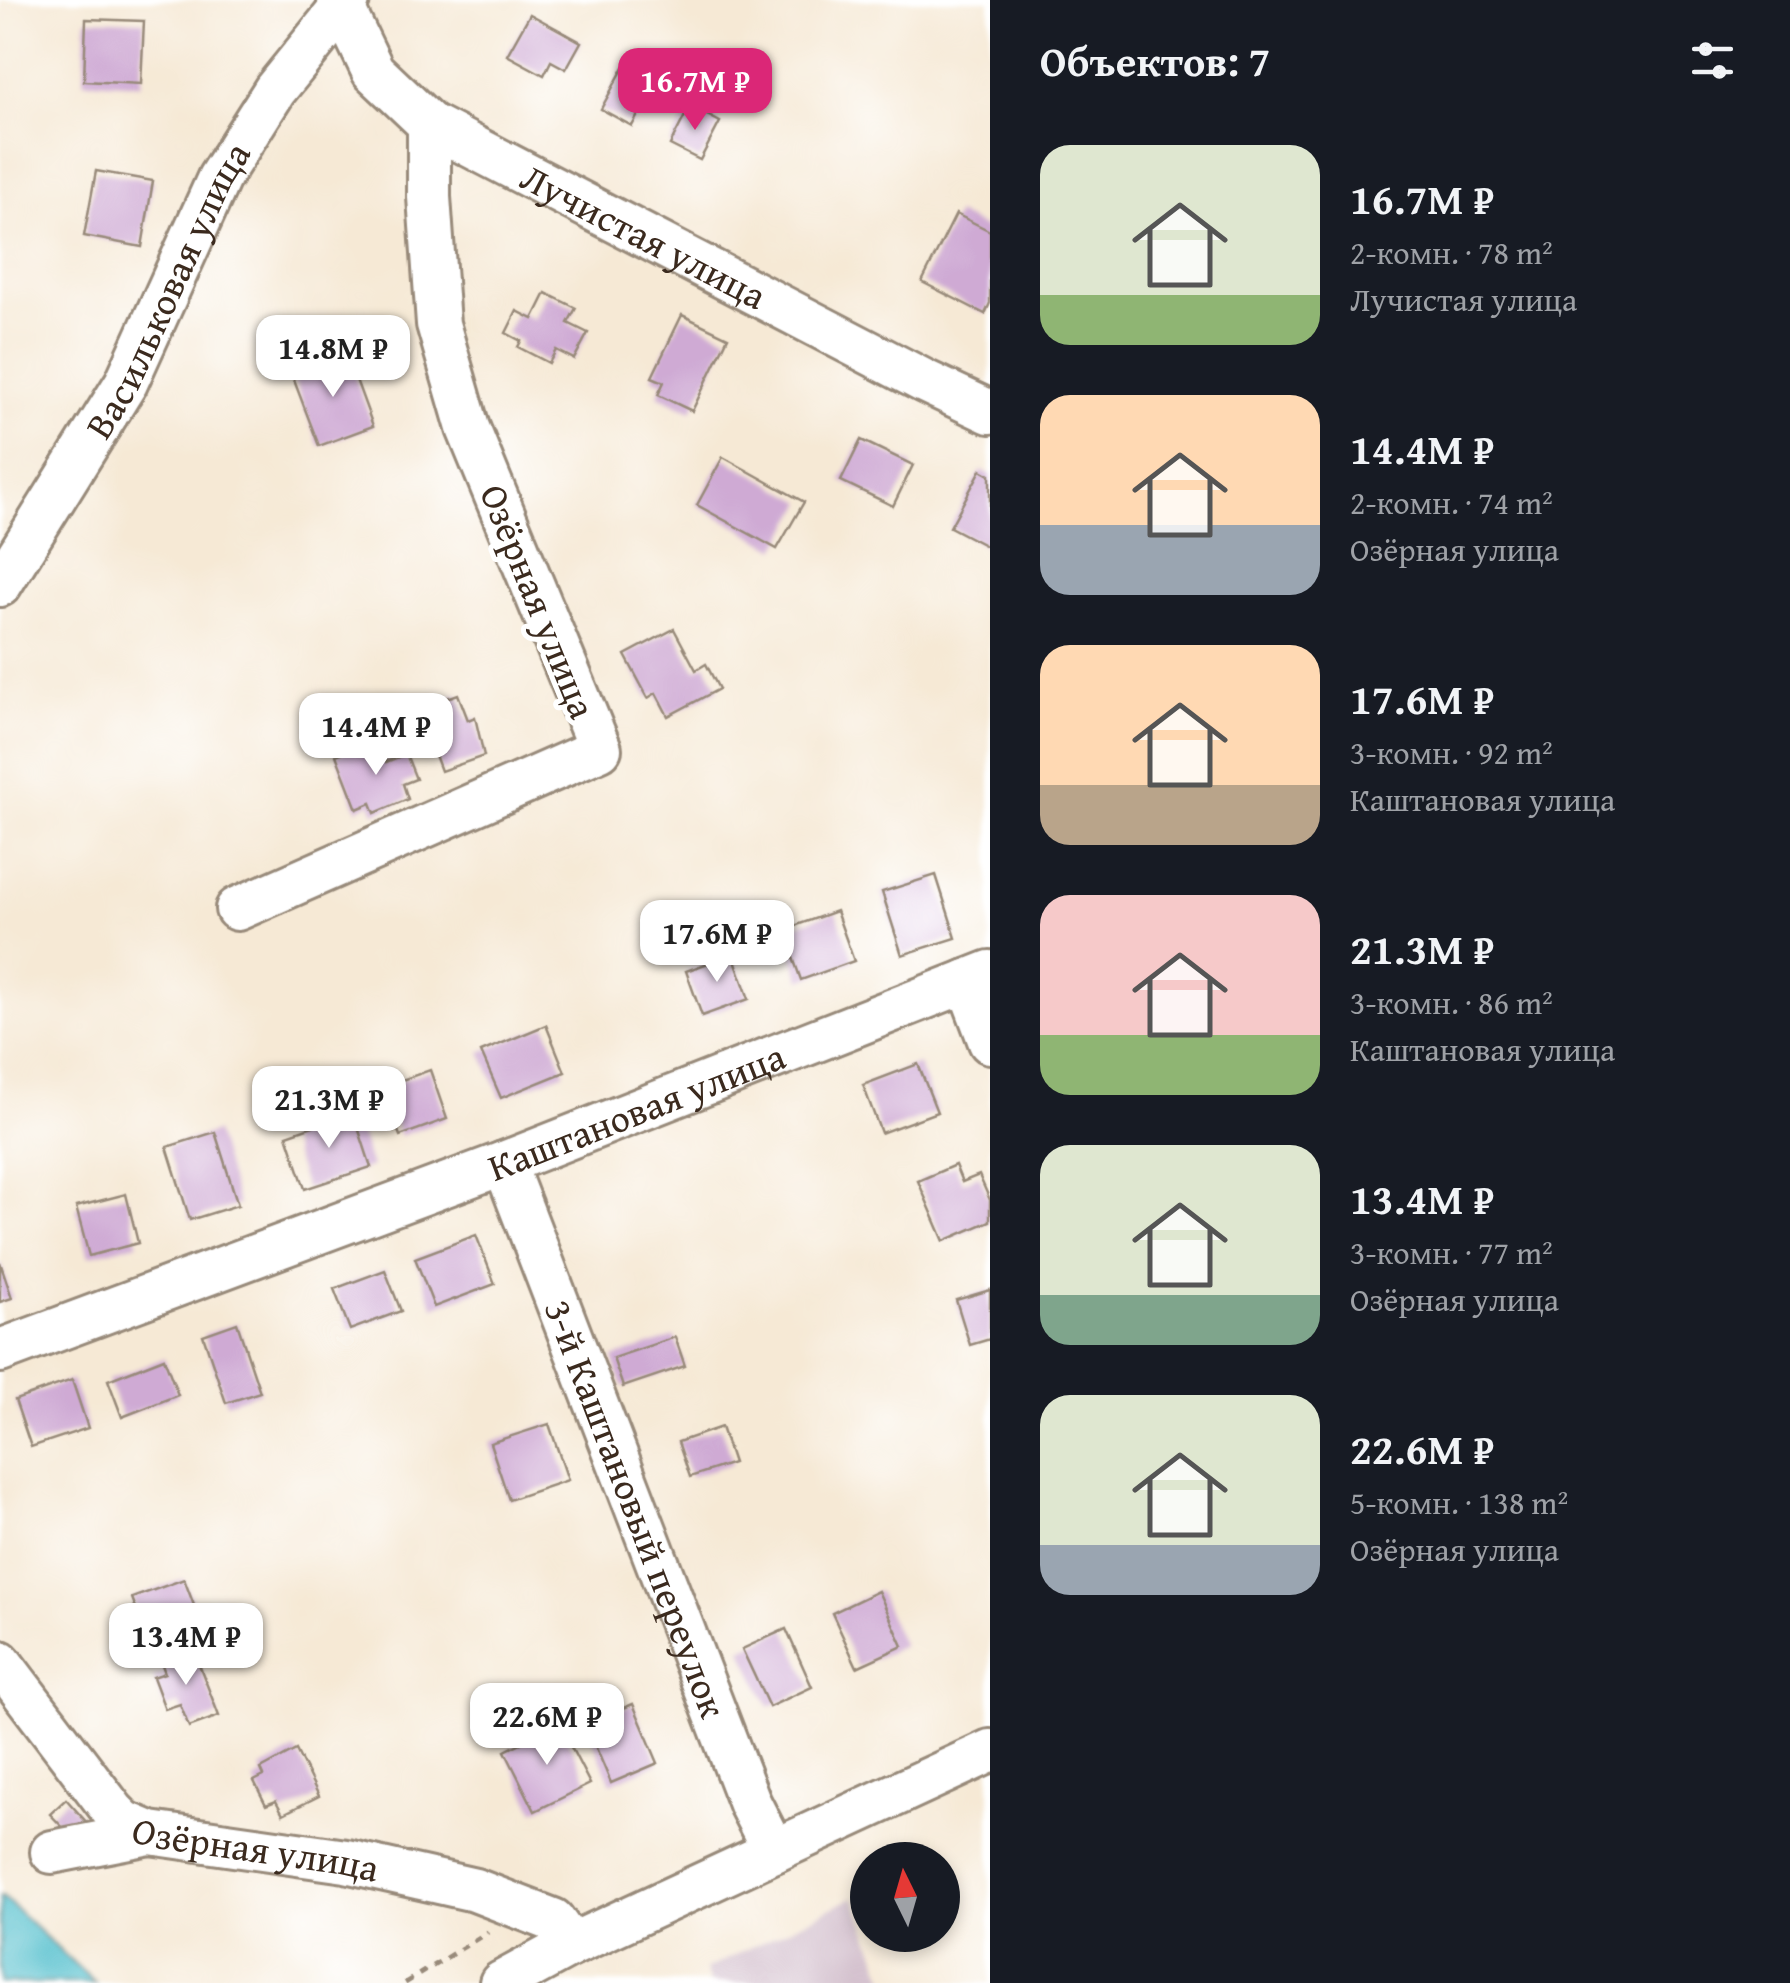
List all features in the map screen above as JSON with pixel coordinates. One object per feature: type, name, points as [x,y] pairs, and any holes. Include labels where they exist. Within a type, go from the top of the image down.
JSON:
[{"type":"street","name":"Лучистая улица","points":[[343,2],[374,71],[429,124],[990,412]]},
{"type":"street","name":"Васильковая улица","points":[[0,585],[126,383],[219,178],[275,90],[343,2]]},
{"type":"street","name":"Озёрная улица","points":[[237,909],[600,750],[468,428],[438,324],[428,197],[429,124]]},
{"type":"street","points":[[978,976],[990,1042]]},
{"type":"street","name":"Каштановая улица","points":[[0,1351],[504,1163],[978,976]]},
{"type":"street","name":"3-й Каштановый переулок","points":[[504,1163],[750,1804],[774,1851]]},
{"type":"street","name":"Озёрная улица","points":[[0,1662],[124,1822],[150,1833],[346,1861],[474,1890],[552,1920],[570,1946]]},
{"type":"street","points":[[501,1983],[570,1946],[990,1752]]},
{"type":"street","points":[[52,1852],[150,1833]]},
{"type":"path","points":[[406,1983],[523,1910]]},
{"type":"shaded area","points":[[850,1899],[850,1952],[876,1952],[888,1983],[710,1983],[705,1970]]},
{"type":"water","points":[[0,1896],[5,1899],[95,1983],[0,1983]]},
{"type":"building","points":[[530,14],[581,42],[566,69],[551,61],[544,75],[507,55]]},
{"type":"building","points":[[86,19],[144,21],[141,84],[84,81]]},
{"type":"building","points":[[624,67],[655,84],[632,126],[601,109]]},
{"type":"building","points":[[690,106],[720,122],[700,160],[670,145]]},
{"type":"building","points":[[96,171],[153,181],[142,247],[84,236]]},
{"type":"building","points":[[956,214],[990,231],[990,303],[985,314],[922,282]]},
{"type":"building","points":[[546,293],[576,308],[568,323],[588,333],[574,359],[556,350],[549,363],[518,347],[521,341],[506,333],[517,311],[533,319]]},
{"type":"building","points":[[682,315],[728,337],[692,411],[658,395],[664,382],[652,377]]},
{"type":"building","points":[[347,355],[373,426],[319,446],[292,375]]},
{"type":"building","points":[[861,440],[913,465],[893,506],[841,481]]},
{"type":"building","points":[[723,457],[804,502],[777,549],[697,505]]},
{"type":"building","points":[[981,470],[990,475],[990,548],[950,527]]},
{"type":"building","points":[[674,629],[696,670],[706,664],[719,689],[668,716],[656,693],[648,698],[625,655]]},
{"type":"building","points":[[458,694],[468,720],[475,717],[484,756],[441,771],[426,731],[437,727],[428,705]]},
{"type":"building","points":[[380,746],[386,762],[406,754],[416,779],[403,784],[408,799],[375,813],[371,803],[357,809],[336,755],[356,747],[359,754]]},
{"type":"building","points":[[936,875],[956,938],[902,955],[882,892]]},
{"type":"building","points":[[836,911],[854,961],[801,980],[783,930]]},
{"type":"building","points":[[733,954],[749,999],[702,1016],[686,971]]},
{"type":"building","points":[[546,1025],[565,1072],[501,1098],[481,1052]]},
{"type":"building","points":[[918,1064],[937,1112],[881,1133],[863,1085]]},
{"type":"building","points":[[430,1070],[447,1119],[400,1136],[382,1087]]},
{"type":"building","points":[[353,1112],[371,1167],[305,1189],[287,1135]]},
{"type":"building","points":[[215,1132],[238,1205],[190,1220],[167,1147]]},
{"type":"building","points":[[955,1165],[962,1182],[979,1175],[990,1200],[990,1221],[944,1241],[918,1181]]},
{"type":"building","points":[[126,1194],[138,1243],[89,1256],[76,1207]]},
{"type":"building","points":[[476,1235],[495,1284],[434,1307],[415,1258]]},
{"type":"building","points":[[0,1262],[12,1298],[0,1302]]},
{"type":"building","points":[[385,1270],[401,1311],[350,1330],[334,1289]]},
{"type":"building","points":[[990,1290],[990,1339],[970,1345],[956,1300]]},
{"type":"building","points":[[237,1323],[260,1392],[226,1403],[203,1335]]},
{"type":"building","points":[[675,1337],[685,1366],[623,1387],[613,1358]]},
{"type":"building","points":[[164,1358],[178,1395],[122,1417],[108,1380]]},
{"type":"building","points":[[72,1380],[88,1428],[31,1447],[15,1400]]},
{"type":"building","points":[[549,1424],[568,1480],[509,1500],[490,1443]]},
{"type":"building","points":[[721,1427],[733,1463],[690,1477],[678,1442]]},
{"type":"building","points":[[184,1579],[203,1629],[151,1648],[132,1598]]},
{"type":"building","points":[[878,1591],[903,1646],[857,1667],[832,1613]]},
{"type":"building","points":[[786,1629],[812,1687],[769,1707],[742,1649]]},
{"type":"building","points":[[193,1649],[219,1716],[189,1727],[180,1704],[165,1709],[153,1677],[165,1673],[161,1662]]},
{"type":"building","points":[[633,1704],[658,1763],[611,1783],[586,1724]]},
{"type":"building","points":[[559,1724],[590,1784],[535,1811],[505,1751]]},
{"type":"building","points":[[296,1750],[319,1796],[283,1814],[276,1801],[266,1805],[254,1781],[264,1776],[261,1769]]},
{"type":"building","points":[[66,1799],[88,1824],[73,1838],[50,1814]]}]
